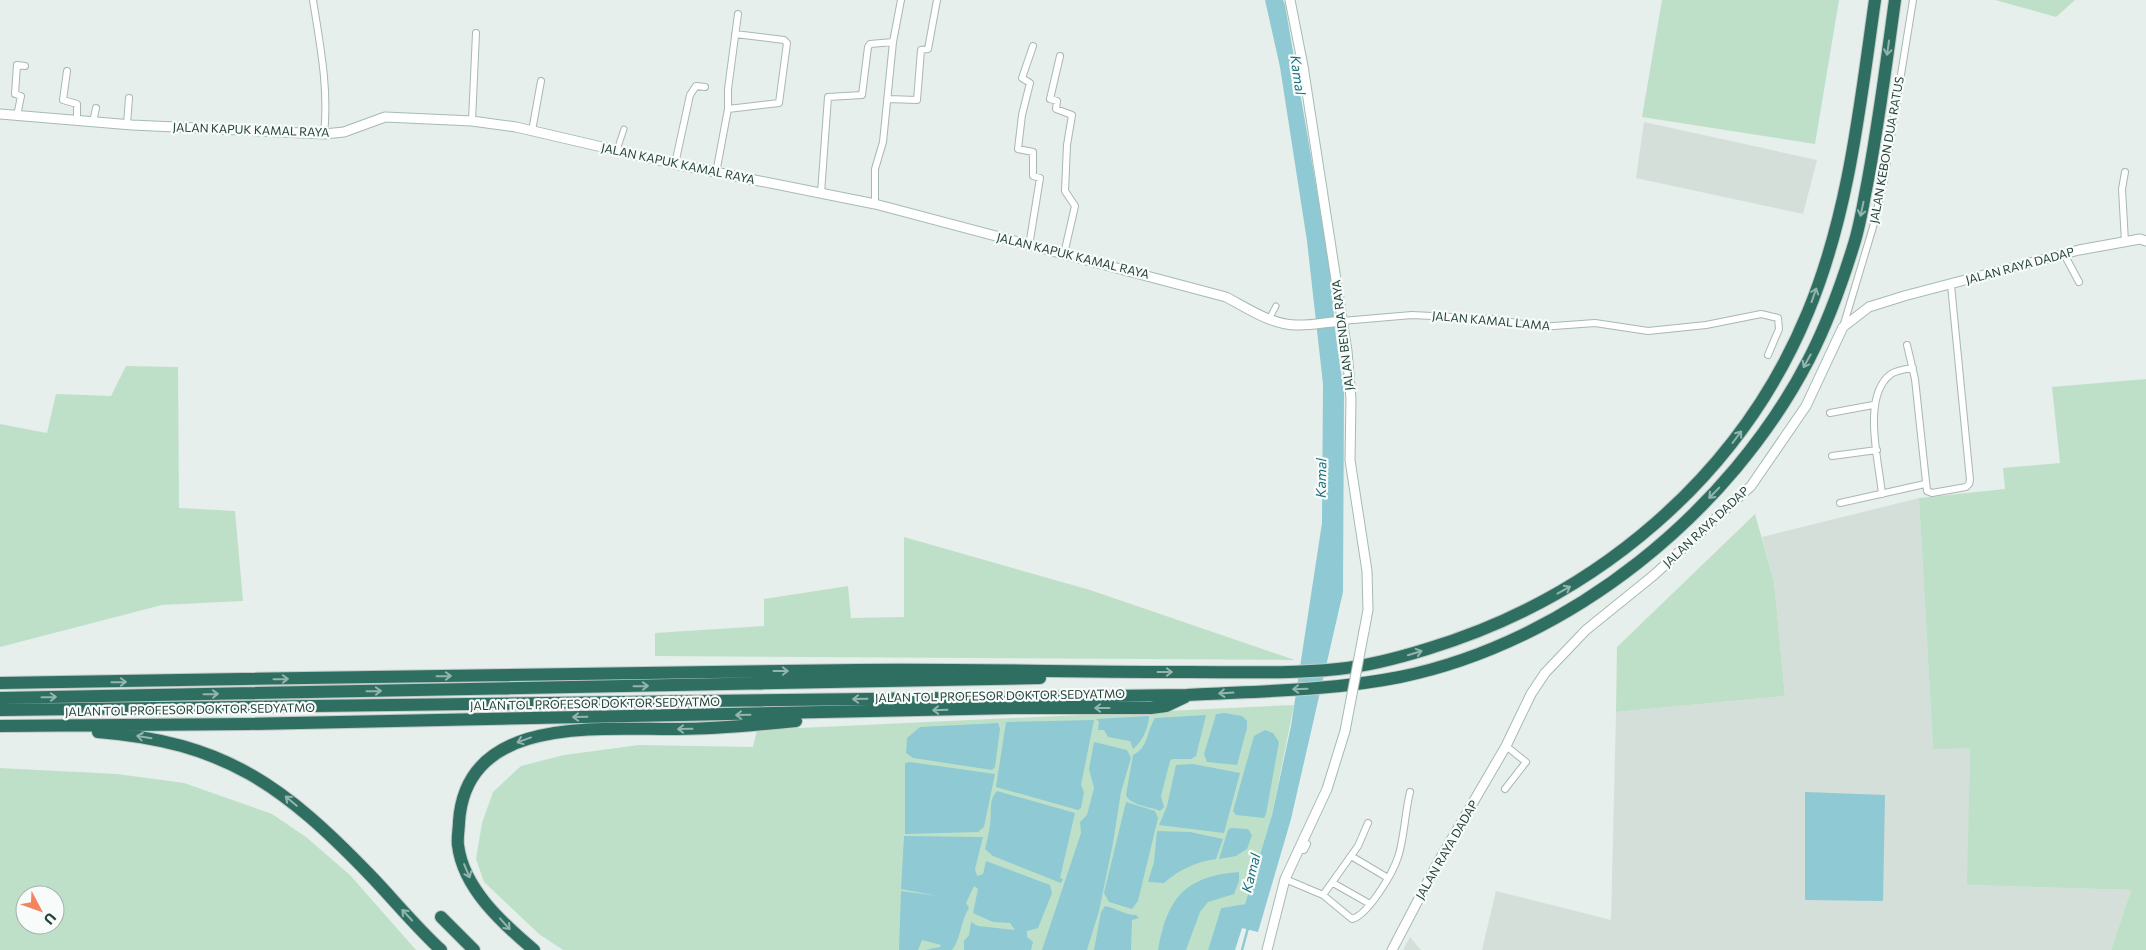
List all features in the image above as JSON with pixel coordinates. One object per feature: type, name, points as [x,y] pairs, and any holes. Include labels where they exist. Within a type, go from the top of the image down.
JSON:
[{"type":"highway","name":"JALAN TOL PROFESOR DOKTOR SEDYATMO","points":[[0,683],[706,671],[975,669],[1116,672],[1267,672],[1335,669],[1399,658],[1456,641],[1526,611],[1589,576],[1663,518],[1710,472],[1753,415],[1790,353],[1810,308],[1833,240],[1851,163],[1875,0]]},
{"type":"highway","name":"JALAN TOL PROFESOR DOKTOR SEDYATMO","points":[[0,710],[1187,696],[1264,690],[1335,688],[1403,676],[1456,660],[1538,626],[1601,591],[1676,532],[1724,483],[1769,424],[1808,360],[1831,312],[1855,241],[1867,184],[1895,0]]},
{"type":"highway","name":"JALAN TOL PROFESOR DOKTOR SEDYATMO","points":[[0,698],[971,680],[1116,672]]},
{"type":"highway","name":"JALAN TOL PROFESOR DOKTOR SEDYATMO","points":[[0,726],[258,724],[1013,708],[1151,708],[1166,706],[1187,696]]},
{"type":"highway","points":[[534,950],[510,930],[480,896],[467,872],[458,845],[460,812],[469,784],[481,767],[501,749],[526,738],[558,731],[735,727],[873,712]]},
{"type":"highway","points":[[0,731],[97,732],[134,736],[183,746],[239,767],[263,781],[310,817],[364,869],[441,950]]},
{"type":"highway","points":[[441,917],[474,950]]},
{"type":"main road","name":"JALAN BENDA RAYA","points":[[1290,0],[1303,66],[1338,321],[1347,351],[1351,399],[1350,460],[1367,570],[1368,610],[1345,731],[1327,788],[1297,850]]},
{"type":"main road","name":"JALAN KAPUK KAMAL RAYA","points":[[0,114],[93,122],[324,134],[344,132],[385,117],[472,121],[532,131],[716,173],[875,204],[1226,297],[1269,319],[1295,325],[1338,321]]},
{"type":"main road","name":"JALAN RAYA DADAP","points":[[1392,950],[1436,866],[1506,746],[1531,694],[1545,673],[1559,656],[1586,630],[1654,575],[1751,486],[1806,406],[1843,326],[1870,307],[1904,296],[2064,254],[2140,239],[2146,241]]},
{"type":"main road","points":[[1268,948],[1285,879],[1297,850]]},
{"type":"street","points":[[313,0],[326,88],[327,107],[324,134]]},
{"type":"street","points":[[875,204],[875,169],[883,142],[893,42],[901,0]]},
{"type":"street","points":[[888,100],[916,100],[921,50],[928,49],[937,0]]},
{"type":"street","name":"JALAN KEBON DUA RATUS","points":[[1843,326],[1873,227],[1884,180],[1913,0]]},
{"type":"street","points":[[716,173],[728,109],[728,88],[738,14]]},
{"type":"street","points":[[472,121],[476,33]]},
{"type":"street","points":[[728,109],[779,103],[787,43],[784,40],[735,34]]},
{"type":"street","points":[[821,193],[828,97],[862,95],[870,44],[893,42]]},
{"type":"street","points":[[1029,246],[1040,178],[1033,176],[1033,152],[1018,149],[1022,115],[1030,83],[1022,78],[1033,46]]},
{"type":"street","points":[[1060,56],[1050,99],[1057,101],[1056,110],[1072,115],[1067,145],[1065,191],[1075,206],[1064,254]]},
{"type":"street","points":[[17,116],[21,96],[15,94],[17,65],[25,66]]},
{"type":"street","points":[[67,71],[64,100],[77,104],[77,120]]},
{"type":"street","points":[[532,131],[541,81]]},
{"type":"street","points":[[675,164],[690,95],[696,86],[705,87]]},
{"type":"street","points":[[127,124],[129,98]]},
{"type":"street","points":[[93,122],[96,108]]},
{"type":"street","points":[[618,150],[624,129]]},
{"type":"street","points":[[2125,172],[2122,189],[2125,242]]},
{"type":"street","points":[[2064,254],[2080,282]]},
{"type":"street","points":[[1907,345],[1913,368],[1927,491],[1932,493],[1969,484],[1951,285]]},
{"type":"street","points":[[1269,319],[1276,306]]},
{"type":"street","name":"JALAN KAMAL LAMA","points":[[1338,321],[1412,315],[1493,319],[1540,327],[1594,324],[1648,331],[1706,325],[1761,314],[1778,318],[1779,329],[1768,355]]},
{"type":"street","points":[[1882,494],[1873,405],[1882,383],[1889,375],[1896,371],[1913,368]]},
{"type":"street","points":[[1830,413],[1873,405]]},
{"type":"street","points":[[1832,456],[1877,450]]},
{"type":"street","points":[[1840,503],[1926,484]]},
{"type":"street","points":[[1505,789],[1526,762],[1506,746]]},
{"type":"street","points":[[1285,879],[1319,893],[1352,919],[1370,904],[1388,878],[1398,857],[1410,792]]},
{"type":"street","points":[[1319,893],[1332,883],[1351,856],[1368,823]]},
{"type":"street","points":[[1297,850],[1304,850],[1307,844]]},
{"type":"street","points":[[1351,856],[1388,878]]},
{"type":"street","points":[[1332,883],[1370,904]]},
{"type":"shaded area","points":[[1644,122],[1817,160],[1803,214],[1636,178]]},
{"type":"shaded area","points":[[1919,498],[1933,748],[1970,748],[1968,885],[2131,890],[2111,950],[1482,950],[1496,891],[1611,920],[1616,712],[1785,696],[1774,581],[1762,537]]},
{"type":"shaded area","points":[[1410,937],[1421,950],[1403,950]]},
{"type":"green space","points":[[1662,0],[1839,0],[1815,144],[1642,117]]},
{"type":"green space","points":[[1995,0],[2075,0],[2056,17]]},
{"type":"green space","points":[[126,366],[178,367],[179,508],[235,511],[243,601],[162,605],[0,647],[0,424],[47,433],[56,394],[111,396]]},
{"type":"green space","points":[[2146,379],[2146,950],[2111,950],[2131,890],[1967,885],[1970,748],[1933,749],[1919,498],[2005,489],[2003,468],[2060,463],[2052,387]]},
{"type":"green space","points":[[1755,514],[1774,581],[1785,696],[1616,712],[1617,647]]},
{"type":"green space","points":[[904,537],[1090,590],[1295,660],[655,656],[655,633],[764,626],[764,599],[848,586],[851,618],[904,617]]},
{"type":"green space","points":[[1294,705],[1272,815],[1245,904],[1221,908],[1208,950],[563,950],[539,934],[484,882],[476,859],[482,823],[493,792],[521,766],[564,755],[639,745],[753,747],[757,730]]},
{"type":"green space","points":[[0,768],[117,774],[184,783],[272,814],[306,837],[350,875],[416,950],[0,950]]},
{"type":"water","points":[[1265,0],[1283,0],[1285,5],[1329,261],[1336,338],[1344,392],[1343,592],[1291,819],[1258,932],[1242,928],[1235,950],[1208,950],[1221,908],[1245,904],[1272,815],[1291,726],[1322,523],[1323,384],[1307,241],[1280,67]]},
{"type":"water","points":[[1224,713],[1242,716],[1247,721],[1247,728],[1237,765],[1207,762],[1204,754],[1216,714]]},
{"type":"water","points":[[1206,715],[1196,756],[1191,759],[1172,759],[1170,761],[1161,796],[1164,807],[1160,811],[1136,804],[1128,799],[1126,795],[1133,755],[1145,743],[1155,718]]},
{"type":"water","points":[[1149,716],[1144,734],[1133,749],[1130,741],[1108,737],[1104,730],[1098,730],[1099,722],[1096,719]]},
{"type":"water","points":[[1094,720],[1081,785],[1084,792],[1081,808],[1078,810],[996,787],[1006,722]]},
{"type":"water","points":[[998,723],[1000,729],[995,767],[992,770],[913,758],[906,753],[907,738],[920,727]]},
{"type":"water","points":[[1265,730],[1273,733],[1279,742],[1266,814],[1264,818],[1236,815],[1233,811],[1254,736]]},
{"type":"water","points":[[1094,742],[1127,750],[1131,758],[1121,792],[1099,911],[1087,950],[1042,950],[1081,833],[1080,822],[1087,815],[1094,788],[1089,769]]},
{"type":"water","points":[[910,762],[995,774],[984,827],[978,832],[905,834],[905,763]]},
{"type":"water","points":[[1193,764],[1240,773],[1224,833],[1159,825],[1167,806],[1176,765]]},
{"type":"water","points":[[997,791],[1075,813],[1060,878],[1063,879],[1061,883],[993,856],[985,849],[990,825],[991,803]]},
{"type":"water","points":[[1805,792],[1885,795],[1883,901],[1805,900]]},
{"type":"water","points":[[1126,802],[1155,811],[1158,818],[1138,901],[1132,909],[1109,902],[1104,893]]},
{"type":"water","points":[[1231,828],[1248,829],[1252,835],[1247,849],[1236,856],[1219,859],[1228,830]]},
{"type":"water","points":[[1157,831],[1190,832],[1223,839],[1216,859],[1188,867],[1164,883],[1148,882],[1154,862]]},
{"type":"water","points":[[904,836],[983,837],[975,869],[977,876],[983,874],[986,861],[1050,885],[1052,893],[1038,928],[1027,931],[1027,937],[1033,942],[1031,950],[964,950],[964,941],[969,935],[971,922],[978,926],[1015,930],[1010,923],[993,922],[973,913],[978,889],[974,886],[966,903],[969,908],[952,950],[925,950],[940,947],[941,945],[922,940],[918,950],[899,950],[901,891],[938,896],[901,889]]},
{"type":"water","points":[[1239,872],[1239,881],[1234,894],[1208,902],[1200,912],[1186,950],[1158,950],[1167,916],[1173,904],[1182,893],[1192,885],[1205,879],[1220,874]]},
{"type":"water","points":[[1105,906],[1136,915],[1139,918],[1132,920],[1131,950],[1094,950],[1101,912]]},
{"type":"waterway","name":"Kamal","points":[[1242,950],[1248,928]]}]
